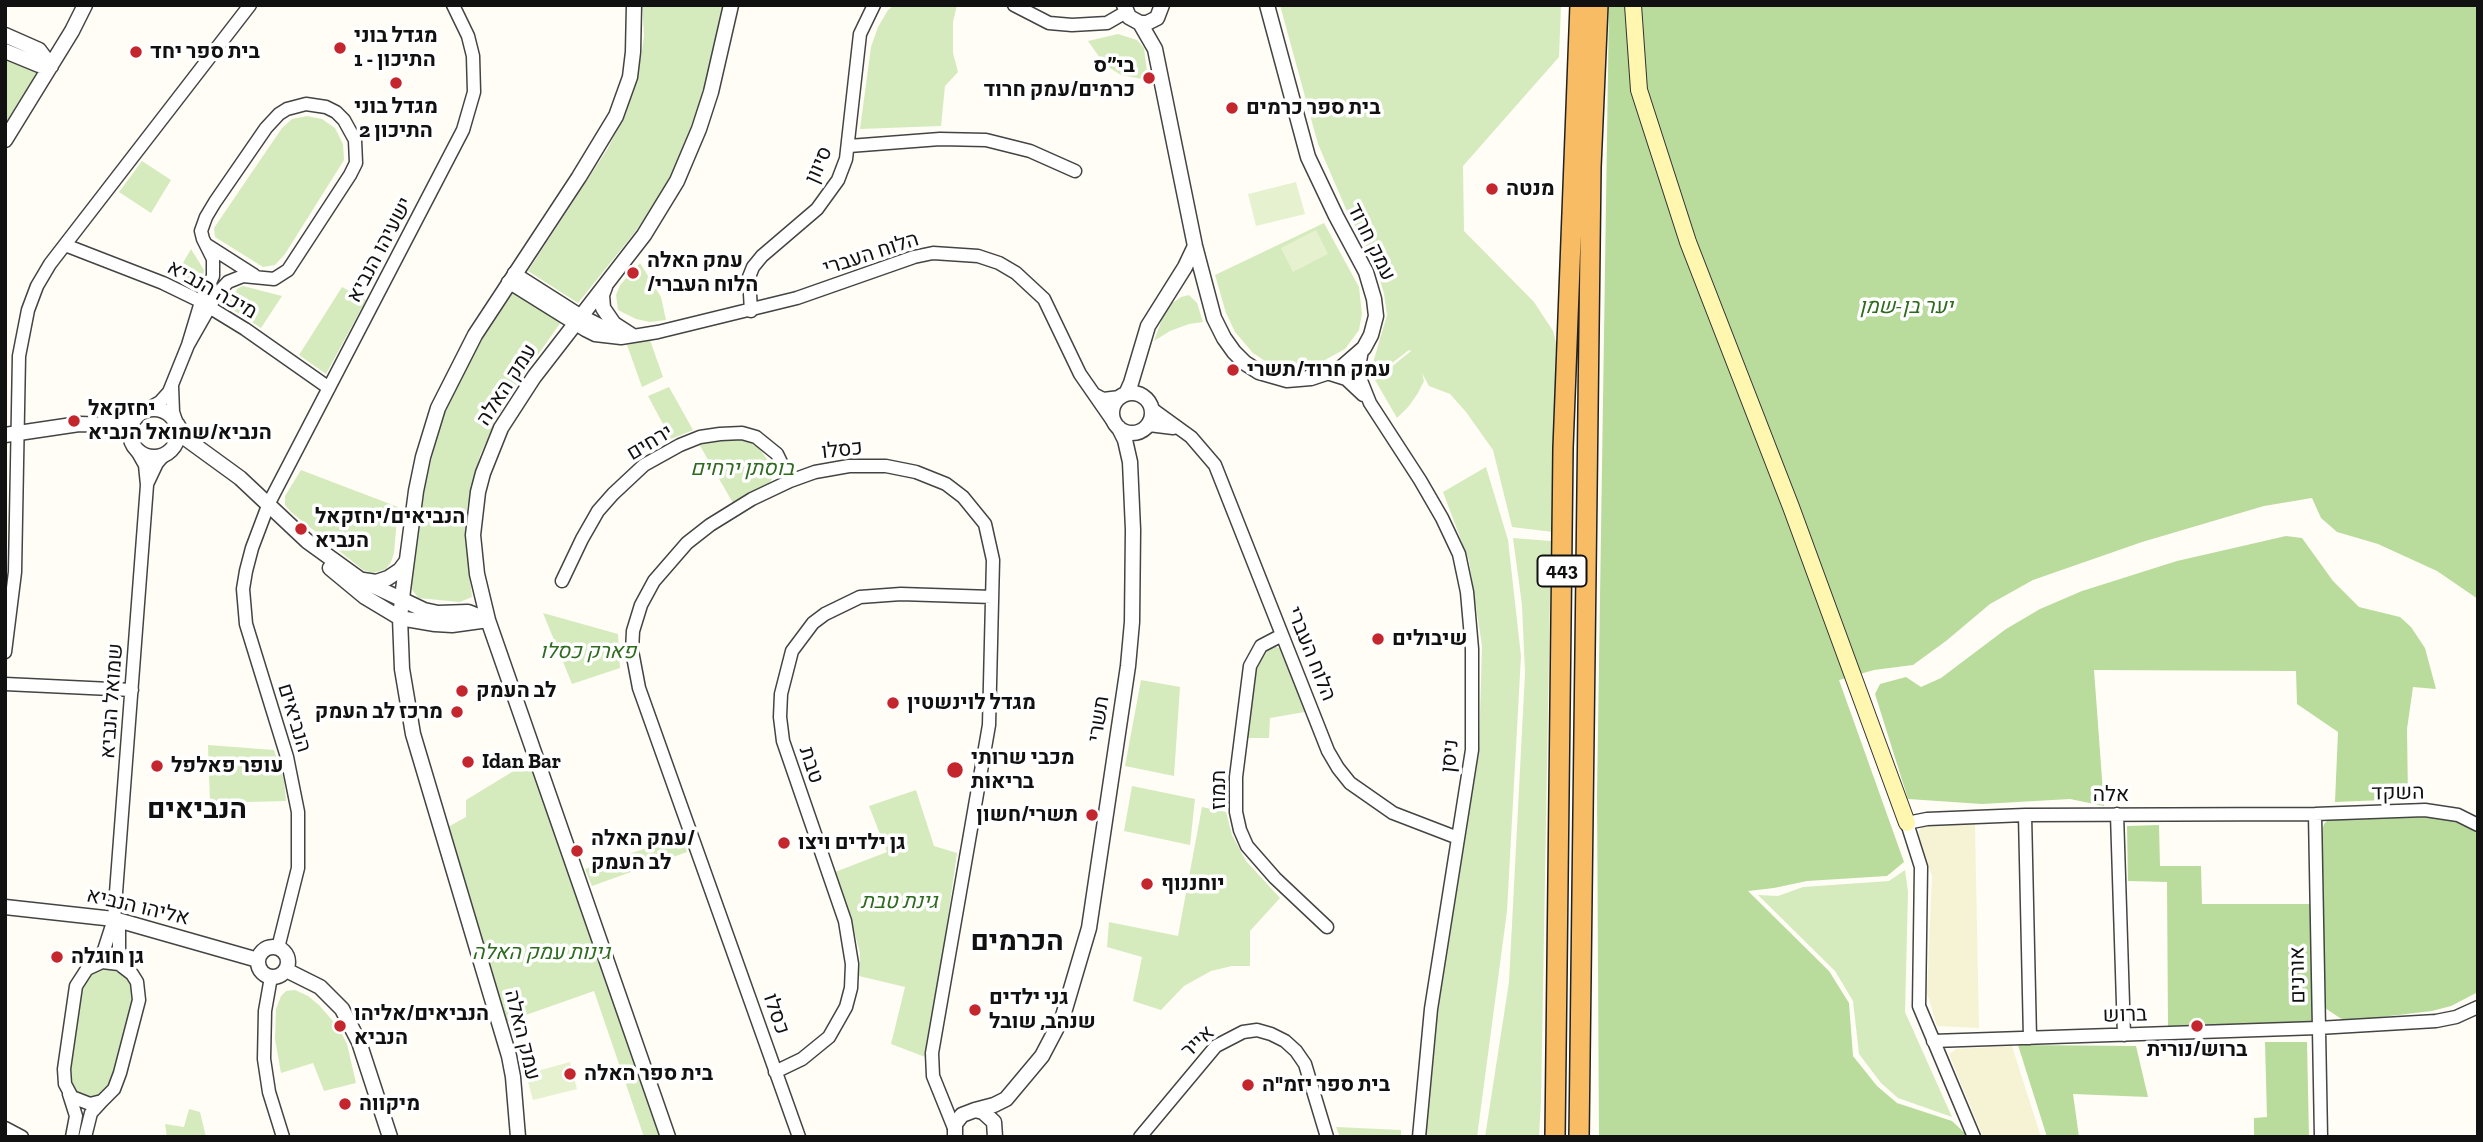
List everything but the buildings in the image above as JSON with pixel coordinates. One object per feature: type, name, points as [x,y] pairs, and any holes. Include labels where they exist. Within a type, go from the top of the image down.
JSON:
[{"type":"highway","name":"443","points":[[1555,1137],[1563,448],[1580,5]]},
{"type":"highway","name":"443","points":[[1579,1137],[1591,167],[1598,5]]},
{"type":"main road","points":[[1633,5],[1639,90],[1688,242],[1791,507],[1907,823]]},
{"type":"street","points":[[5,140],[85,5]]},
{"type":"street","points":[[5,652],[15,572],[17,515],[11,434],[27,310],[37,286],[65,245],[250,5]]},
{"type":"street","name":"ישעיהו הנביא","points":[[269,503],[451,156],[469,113],[474,92],[473,56],[468,36],[453,5]]},
{"type":"street","name":"עמק האלה","points":[[518,1137],[509,1056],[413,734],[401,669],[400,618],[411,517],[438,408],[464,354],[616,116],[630,77],[634,52],[634,5]]},
{"type":"street","name":"עמק האלה","points":[[668,1137],[488,620],[477,574],[473,535],[483,472],[506,418],[534,377],[650,227],[685,163],[711,92],[732,5]]},
{"type":"street","name":"סיוון","points":[[751,311],[749,278],[753,267],[762,256],[817,209],[838,180],[849,146],[860,34],[874,5]]},
{"type":"street","points":[[1014,5],[1049,23],[1090,26],[1107,23],[1125,8],[1129,17],[1140,23],[1155,49],[1206,295],[1224,338],[1245,363],[1259,372],[1287,380],[1311,378],[1341,368],[1362,350]]},
{"type":"street","name":"עמק חרוד","points":[[1267,5],[1308,157],[1371,282],[1376,316],[1371,335],[1362,350]]},
{"type":"street","points":[[1140,23],[1152,22],[1157,18],[1162,6]]},
{"type":"street","points":[[5,35],[38,50],[51,66]]},
{"type":"street","points":[[5,51],[34,63],[51,66]]},
{"type":"street","points":[[11,434],[79,424],[122,423],[166,397],[206,304],[211,283],[213,259],[201,231],[206,217],[273,119],[287,108],[306,104],[326,107],[336,113],[344,120],[355,140],[356,163],[288,270],[274,279],[243,276],[228,282],[206,304]]},
{"type":"street","points":[[849,146],[940,139],[986,140],[1030,151],[1075,170]]},
{"type":"street","points":[[205,243],[260,279]]},
{"type":"street","name":"מיכה הנביא","points":[[65,245],[163,283],[206,304],[330,388]]},
{"type":"street","points":[[1183,432],[1170,426],[1146,427],[1130,433],[1116,425],[1112,409],[1132,383],[1147,326],[1185,267],[1195,246]]},
{"type":"street","name":"הלוח העברי","points":[[511,278],[577,320],[595,335],[608,338],[637,335],[751,311],[845,283],[914,257],[933,253],[978,256],[999,263],[1016,273],[1044,299],[1088,389],[1116,425]]},
{"type":"street","points":[[606,284],[602,295],[603,308],[614,324],[637,335]]},
{"type":"street","points":[[1168,293],[1182,287],[1194,286],[1206,295]]},
{"type":"street","name":"ניסן","points":[[1362,350],[1358,373],[1370,402],[1442,519],[1459,554],[1468,592],[1472,750],[1431,1009],[1419,1137]]},
{"type":"street","points":[[1138,359],[1142,385],[1152,415],[1146,427]]},
{"type":"street","name":"ניסן","points":[[1327,373],[1346,379],[1370,402]]},
{"type":"street","points":[[172,386],[173,412],[185,439],[240,478],[322,553],[361,580],[424,611],[468,612],[488,620]]},
{"type":"street","points":[[1088,389],[1103,399],[1137,394],[1150,405]]},
{"type":"street","name":"הלוח העברי","points":[[1150,405],[1204,449],[1215,465],[1328,751],[1350,783],[1393,813],[1458,838]]},
{"type":"street","points":[[134,447],[130,428],[141,413],[163,410],[177,423],[177,442],[165,454]]},
{"type":"street","points":[[103,425],[122,432],[134,447],[147,456],[187,449],[213,458]]},
{"type":"street","name":"תשרי","points":[[996,1134],[1016,1089],[1042,1056],[1063,1016],[1089,928],[1128,666],[1132,622],[1130,462],[1125,440],[1116,425]]},
{"type":"street","name":"תשרי","points":[[1130,462],[1133,449],[1146,427]]},
{"type":"street","name":"ירחים","points":[[562,581],[582,539],[598,512],[613,494],[644,465],[680,445],[715,434],[742,433],[756,438],[777,454],[790,481]]},
{"type":"street","name":"שמואל הנביא","points":[[116,920],[147,485],[145,465],[134,447]]},
{"type":"street","name":"שמואל הנביא","points":[[147,485],[152,471],[165,454]]},
{"type":"street","name":"כסלו","points":[[799,1137],[639,688],[632,652],[633,631],[641,605],[653,581],[687,543],[718,520],[754,498],[790,481],[833,468],[886,466],[916,471],[946,484],[963,497],[985,524],[993,560],[989,725],[931,1061],[937,1088],[949,1111],[954,1134]]},
{"type":"street","name":"הנביאים","points":[[269,503],[252,548],[243,589],[248,633],[287,757],[298,812],[298,868],[278,948]]},
{"type":"street","points":[[282,516],[349,586],[385,611],[400,618],[435,624],[452,625],[488,620]]},
{"type":"street","points":[[361,580],[376,582],[388,578],[406,562]]},
{"type":"street","name":"טבת","points":[[775,1072],[802,1059],[829,1037],[846,1007],[851,988],[852,964],[845,921],[783,741],[781,694],[792,651],[813,623],[860,597],[901,594],[992,597]]},
{"type":"street","name":"תמוז","points":[[1282,635],[1261,646],[1250,666],[1236,777],[1237,812],[1243,838],[1258,860],[1327,928]]},
{"type":"street","points":[[5,684],[132,690]]},
{"type":"street","name":"השקד","points":[[2315,814],[2425,810],[2458,815],[2478,825]]},
{"type":"street","points":[[2117,814],[2124,1035]]},
{"type":"street","name":"אלה","points":[[1907,823],[1927,819],[2025,815],[2315,814]]},
{"type":"street","name":"אורנים","points":[[2315,814],[2321,1137]]},
{"type":"street","points":[[2025,815],[2030,1038]]},
{"type":"street","points":[[1907,823],[1921,867],[1919,1006],[1974,1137]]},
{"type":"street","name":"אליהו הנביא","points":[[5,907],[116,920],[258,960]]},
{"type":"street","points":[[72,1137],[76,1116],[64,1069],[74,994],[79,980],[104,950],[116,920]]},
{"type":"street","points":[[85,1137],[90,1112],[114,1088],[120,1073],[139,1000],[137,982],[126,968],[119,949],[116,920]]},
{"type":"street","points":[[278,948],[287,957],[286,970],[280,976],[271,977],[263,973],[258,960],[265,949],[278,948]]},
{"type":"street","points":[[91,967],[102,962],[119,964],[126,968]]},
{"type":"street","points":[[286,970],[320,988],[342,1009],[359,1042],[390,1137]]},
{"type":"street","points":[[271,977],[265,1010],[264,1059],[269,1092],[283,1137]]},
{"type":"street","points":[[2318,1028],[2436,1021],[2456,1017],[2478,1007]]},
{"type":"street","name":"ברוש","points":[[1933,1041],[2318,1028]]},
{"type":"street","name":"אייר","points":[[1140,1137],[1216,1046],[1243,1032],[1257,1030],[1285,1041],[1305,1064],[1327,1137]]},
{"type":"street","points":[[937,1088],[951,1104],[989,1116],[996,1134]]},
{"type":"street","name":"תשרי","points":[[972,1111],[995,1105],[1016,1089]]},
{"type":"street","points":[[68,1091],[72,1097],[83,1103],[96,1104],[102,1101]]},
{"type":"street","points":[[954,1134],[962,1115],[972,1111]]},
{"type":"street","points":[[5,1128],[22,1137]]},
{"type":"shaded area","points":[[1975,823],[1979,1028],[1937,1026],[1927,993],[1932,876],[1919,839],[1919,831],[1922,825]]},
{"type":"shaded area","points":[[2012,1046],[2041,1137],[1983,1137],[1949,1054],[1956,1049]]},
{"type":"green space","points":[[642,5],[724,5],[699,106],[672,173],[657,201],[635,232],[578,303],[528,271],[608,148],[626,113],[641,57],[644,36]]},
{"type":"green space","points":[[894,5],[957,5],[953,22],[953,53],[958,72],[945,86],[941,126],[860,129],[871,47],[878,27]]},
{"type":"green space","points":[[1280,5],[1561,5],[1559,57],[1463,166],[1464,231],[1534,302],[1553,331],[1556,343],[1553,532],[1512,527],[1493,450],[1450,394],[1429,386],[1422,373],[1424,381],[1418,393],[1397,418],[1375,380],[1411,351],[1374,377],[1372,366],[1387,315],[1384,294],[1376,265],[1346,209],[1318,144]]},
{"type":"green space","name":"יער בן-שמן","points":[[1609,5],[2478,5],[2478,599],[2437,571],[2378,544],[2337,532],[2321,518],[2312,498],[2264,506],[2142,542],[2033,580],[1990,604],[1913,665],[1874,670],[1839,680],[1904,862],[1887,876],[1807,881],[1748,891],[1829,971],[1849,1003],[1853,1056],[1877,1086],[1897,1103],[1952,1121],[1969,1137],[1599,1137],[1597,795]]},
{"type":"green space","points":[[1118,34],[1137,40],[1144,48],[1148,80],[1121,75],[1105,65],[1088,41]]},
{"type":"green space","points":[[5,56],[39,71],[5,125]]},
{"type":"green space","points":[[307,116],[322,119],[335,128],[343,144],[344,160],[285,254],[275,265],[263,267],[215,237],[214,228],[282,128],[292,119]]},
{"type":"green space","points":[[142,161],[171,180],[151,213],[119,192]]},
{"type":"green space","points":[[1296,182],[1305,214],[1256,226],[1248,194]]},
{"type":"green space","points":[[1324,223],[1359,287],[1362,314],[1359,330],[1345,349],[1323,361],[1288,367],[1265,361],[1253,353],[1235,332],[1226,313],[1215,275]]},
{"type":"green space","points":[[1316,230],[1328,254],[1293,272],[1281,248]]},
{"type":"green space","points":[[191,249],[204,270],[199,283],[192,283],[176,275]]},
{"type":"green space","points":[[640,263],[661,297],[666,320],[650,322],[636,319],[618,310],[616,295],[620,285]]},
{"type":"green space","points":[[243,286],[282,296],[261,328],[228,304],[238,288]]},
{"type":"green space","points":[[342,287],[366,300],[326,374],[299,355]]},
{"type":"green space","points":[[512,291],[561,322],[506,400],[480,455],[467,508],[465,532],[472,597],[460,602],[418,598],[411,588],[422,499],[438,432],[472,356]]},
{"type":"green space","points":[[1189,295],[1197,303],[1203,322],[1170,331],[1154,341],[1171,304]]},
{"type":"green space","points":[[650,340],[663,377],[642,387],[627,345]]},
{"type":"green space","points":[[669,387],[693,430],[671,439],[648,396]]},
{"type":"green space","name":"בוסתן ירחים","points":[[730,437],[751,443],[760,449],[774,470],[769,483],[733,503],[699,444]]},
{"type":"green space","points":[[1486,467],[1508,540],[1521,656],[1507,911],[1477,1137],[1426,1137],[1434,1035],[1479,752],[1482,646],[1469,561],[1443,492]]},
{"type":"green space","points":[[301,470],[398,507],[394,553],[386,569],[373,573],[363,570],[291,512],[285,505],[285,496]]},
{"type":"green space","points":[[2286,536],[2302,538],[2333,581],[2359,607],[2400,617],[2411,627],[2425,648],[2436,689],[2413,687],[2407,729],[2408,799],[2335,802],[2338,732],[2297,704],[2296,671],[2094,670],[2104,806],[2070,799],[1982,804],[1908,799],[1875,694],[1880,684],[1906,677],[1921,687],[1941,678],[2006,629],[2040,609],[2082,591],[2177,561]]},
{"type":"green space","points":[[1513,538],[1551,541],[1541,1101],[1539,1137],[1485,1137],[1509,982],[1525,673],[1522,605]]},
{"type":"green space","name":"פארק כסלו","points":[[543,613],[618,634],[620,668],[572,684]]},
{"type":"green space","points":[[1272,645],[1281,649],[1305,712],[1270,718],[1269,738],[1246,738],[1254,670],[1264,651]]},
{"type":"green space","points":[[1141,680],[1180,687],[1174,776],[1125,766]]},
{"type":"green space","points":[[208,745],[274,750],[284,780],[286,801],[210,803]]},
{"type":"green space","name":"גינות עמק האלה","points":[[530,761],[662,1137],[644,1137],[594,991],[506,1022],[446,828],[466,817],[466,800]]},
{"type":"green space","points":[[1132,786],[1195,799],[1190,845],[1124,831]]},
{"type":"green space","name":"גינת טבת","points":[[916,790],[934,846],[957,853],[928,1058],[891,1044],[905,987],[859,976],[860,953],[835,872],[887,852],[869,806]]},
{"type":"green space","points":[[1202,807],[1226,812],[1232,835],[1246,861],[1280,898],[1250,931],[1250,966],[1232,966],[1211,971],[1184,986],[1161,1010],[1133,1001],[1142,957],[1107,947],[1109,922],[1178,936]]},
{"type":"green space","points":[[2428,817],[2460,822],[2478,834],[2478,992],[2451,1006],[2432,1011],[2347,1021],[2325,1008],[2324,824],[2329,819]]},
{"type":"green space","points":[[2159,825],[2160,866],[2201,866],[2202,904],[2310,904],[2312,1025],[2168,1026],[2167,882],[2128,881],[2127,826]]},
{"type":"green space","points":[[682,836],[687,852],[592,886],[585,869]]},
{"type":"green space","points":[[1905,870],[1908,892],[1905,1012],[1952,1117],[1898,1098],[1881,1083],[1859,1054],[1853,1001],[1835,971],[1758,895],[1778,896],[1803,887],[1889,881]]},
{"type":"green space","points":[[103,967],[117,968],[129,977],[135,992],[115,1072],[105,1092],[95,1099],[79,1096],[72,1088],[69,1077],[81,988],[90,973]]},
{"type":"green space","points":[[295,990],[319,1005],[338,1027],[347,1044],[356,1083],[324,1091],[313,1063],[281,1073],[275,1039],[276,1009],[286,991]]},
{"type":"green space","points":[[2265,1042],[2307,1042],[2309,1137],[2254,1137],[2254,1118],[2267,1117]]},
{"type":"green space","points":[[2018,1045],[2136,1046],[2148,1097],[2073,1094],[2079,1137],[2047,1137]]},
{"type":"green space","points":[[570,1062],[577,1089],[533,1100],[526,1074]]},
{"type":"green space","points":[[189,1109],[200,1112],[206,1137],[167,1137],[165,1124],[184,1127]]},
{"type":"green space","points":[[1336,1127],[1401,1130],[1401,1137],[1340,1137]]},
{"type":"place","name":"מגדל בוני התיכון - 1","points":[[340,48]]},
{"type":"place","name":"בית ספר יחד","points":[[136,52]]},
{"type":"place","name":"בי״ס כרמים/עמק חרוד","points":[[1149,78]]},
{"type":"place","name":"מגדל בוני התיכון 2","points":[[396,83]]},
{"type":"place","name":"בית ספר כרמים","points":[[1232,108]]},
{"type":"place","name":"מנטה","points":[[1492,189]]},
{"type":"place","name":"עמק האלה /הלוח העברי","points":[[633,273]]},
{"type":"place","name":"עמק חרוד/תשרי","points":[[1233,370]]},
{"type":"place","name":"יחזקאל הנביא/שמואל הנביא","points":[[74,421]]},
{"type":"place","name":"הנביאים/יחזקאל הנביא","points":[[301,529]]},
{"type":"place","name":"שיבולים","points":[[1378,639]]},
{"type":"place","name":"לב העמק","points":[[462,691]]},
{"type":"place","name":"מגדל לוינשטין","points":[[893,703]]},
{"type":"place","name":"מרכז לב העמק","points":[[457,712]]},
{"type":"place","name":"Idan Bar","points":[[468,762]]},
{"type":"place","name":"עופר פאלפל","points":[[157,766]]},
{"type":"place","name":"מכבי שרותי בריאות","points":[[955,770]]},
{"type":"place","name":"תשרי/חשון","points":[[1092,815]]},
{"type":"place","name":"גן ילדים ויצו","points":[[784,843]]},
{"type":"place","name":"עמק האלה/ לב העמק","points":[[577,851]]},
{"type":"place","name":"יוחננוף","points":[[1147,884]]},
{"type":"place","name":"גן חוגלה","points":[[57,957]]},
{"type":"place","name":"גני ילדים שנהב, שובל","points":[[975,1010]]},
{"type":"place","name":"הנביאים/אליהו הנביא","points":[[340,1026]]},
{"type":"place","name":"ברוש/נורית","points":[[2197,1026]]},
{"type":"place","name":"בית ספר האלה","points":[[570,1074]]},
{"type":"place","name":"בית ספר יזמ\"ה","points":[[1248,1085]]},
{"type":"place","name":"מיקווה","points":[[345,1104]]},
{"type":"district","name":"הנביאים","points":[[197,810]]},
{"type":"district","name":"הכרמים","points":[[1017,942]]}]
